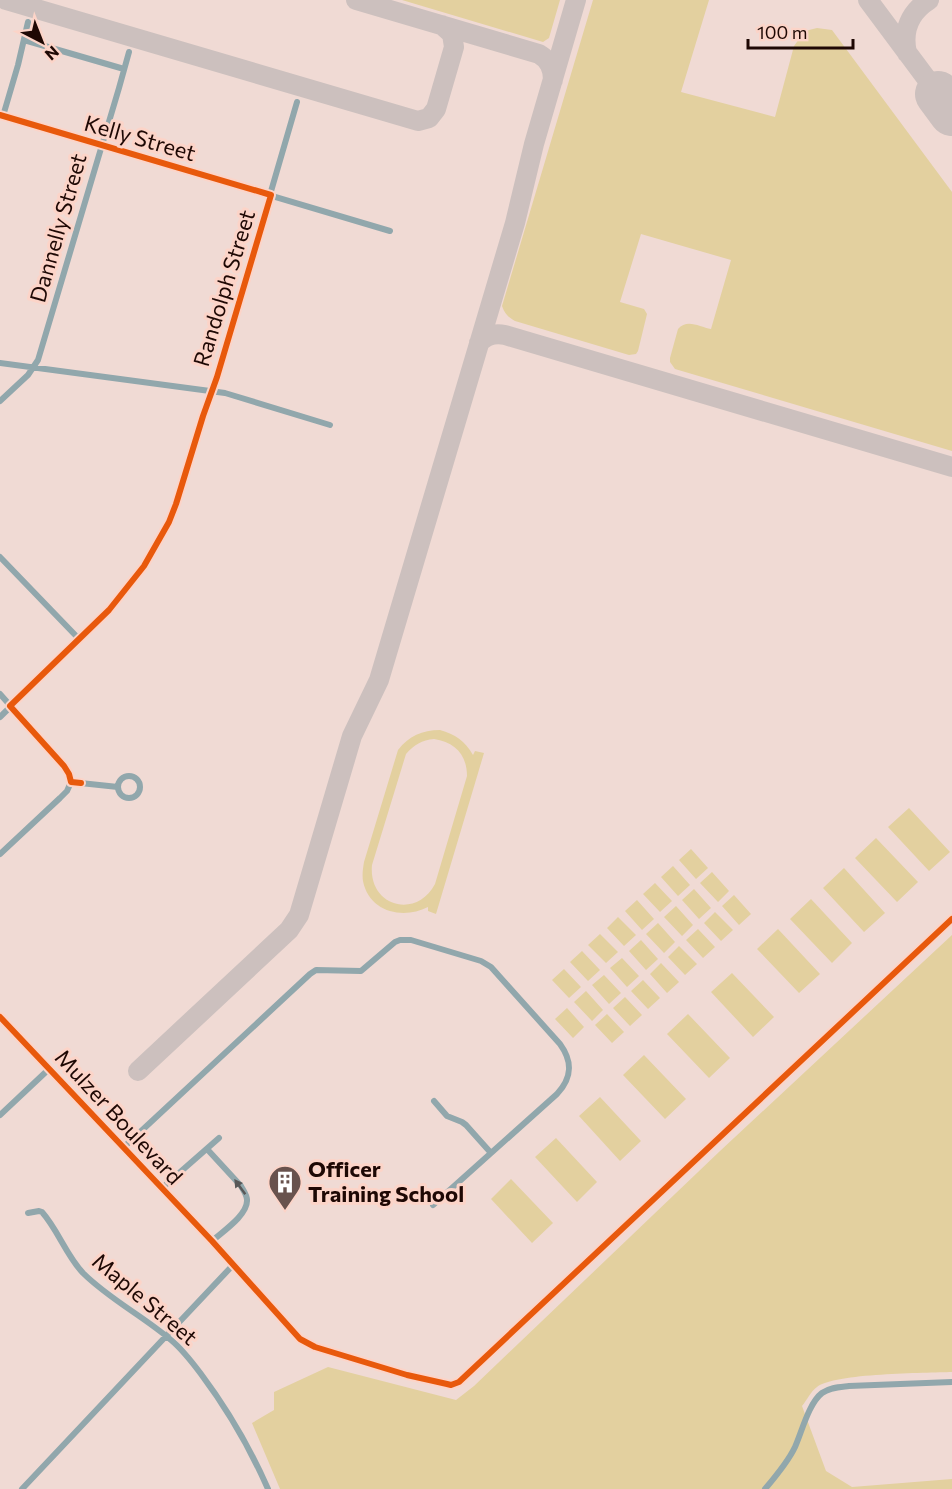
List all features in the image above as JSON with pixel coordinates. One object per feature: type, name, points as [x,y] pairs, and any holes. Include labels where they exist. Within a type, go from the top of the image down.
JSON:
[{"type":"street","points":[[2,116],[18,65],[28,22]]},
{"type":"street","points":[[24,40],[124,69]]},
{"type":"street","name":"Dannelly Street","points":[[0,401],[28,375],[40,354],[129,52]]},
{"type":"street","name":"Randolph Street","points":[[0,717],[109,610],[144,566],[163,533],[176,504],[217,377],[297,102]]},
{"type":"street","name":"Kelly Street","points":[[2,116],[390,231]]},
{"type":"street","points":[[0,363],[225,393],[330,425]]},
{"type":"street","points":[[0,557],[80,640]]},
{"type":"street","points":[[0,694],[64,766],[71,782],[67,792],[0,854]]},
{"type":"street","points":[[71,782],[118,787]]},
{"type":"street","name":"Mulzer Boulevard","points":[[0,1017],[212,1241],[295,1334],[309,1345],[407,1375],[455,1384],[952,920]]},
{"type":"street","points":[[124,1148],[310,974],[316,970],[361,971],[390,945],[400,940],[417,942],[486,964],[560,1044],[565,1051],[569,1065],[569,1073],[563,1088],[433,1205]]},
{"type":"street","points":[[0,1115],[49,1069]]},
{"type":"street","points":[[434,1101],[447,1116],[466,1125],[491,1153]]},
{"type":"street","points":[[162,1188],[219,1138]]},
{"type":"street","points":[[207,1149],[241,1186],[247,1199],[246,1208],[241,1215],[212,1241]]},
{"type":"street","name":"Maple Street","points":[[28,1213],[42,1212],[73,1261],[83,1272],[178,1346],[225,1409],[250,1450],[268,1489]]},
{"type":"street","points":[[22,1489],[233,1264]]},
{"type":"street","points":[[765,1489],[789,1458],[813,1405],[824,1391],[849,1386],[952,1382]]},
{"type":"shaded area","points":[[402,0],[560,0],[549,38],[543,42]]},
{"type":"shaded area","points":[[593,0],[709,0],[681,92],[775,117],[794,46],[809,30],[817,28],[832,30],[952,192],[952,451],[675,369],[670,358],[678,329],[685,324],[694,324],[711,329],[731,260],[641,234],[620,302],[644,309],[647,314],[636,354],[629,355],[515,321],[507,315],[502,306]]},
{"type":"shaded area","points":[[433,730],[440,730],[455,736],[467,746],[473,755],[475,751],[484,753],[436,914],[428,911],[428,907],[408,913],[398,913],[380,906],[366,892],[363,879],[364,862],[398,750],[411,738]],"holes":[[[434,739],[454,746],[462,756],[467,776],[435,884],[427,895],[417,902],[406,905],[395,903],[385,899],[377,890],[372,865],[406,754],[422,742]]]},
{"type":"shaded area","points":[[909,808],[950,852],[929,871],[888,827]]},
{"type":"shaded area","points":[[876,838],[918,882],[897,902],[855,858]]},
{"type":"shaded area","points":[[691,849],[708,868],[696,879],[679,860]]},
{"type":"shaded area","points":[[673,866],[690,885],[678,896],[661,877]]},
{"type":"shaded area","points":[[844,868],[885,913],[864,932],[823,888]]},
{"type":"shaded area","points":[[712,872],[729,891],[718,902],[700,883]]},
{"type":"shaded area","points":[[655,883],[672,901],[660,912],[643,894]]},
{"type":"shaded area","points":[[694,889],[711,908],[699,919],[682,900]]},
{"type":"shaded area","points":[[734,895],[751,914],[739,925],[722,906]]},
{"type":"shaded area","points":[[811,899],[852,943],[832,963],[790,919]]},
{"type":"shaded area","points":[[637,900],[654,919],[642,930],[625,911]]},
{"type":"shaded area","points":[[676,906],[693,925],[682,936],[664,917]]},
{"type":"shaded area","points":[[715,912],[733,930],[721,941],[704,923]]},
{"type":"shaded area","points":[[618,917],[636,935],[624,946],[607,928]]},
{"type":"shaded area","points":[[658,923],[675,942],[664,953],[646,934]]},
{"type":"shaded area","points":[[698,929],[715,947],[703,958],[686,940]]},
{"type":"shaded area","points":[[778,929],[820,974],[799,993],[757,949]]},
{"type":"shaded area","points":[[600,934],[618,952],[606,963],[588,945]]},
{"type":"shaded area","points":[[952,935],[952,1372],[860,1376],[827,1382],[817,1387],[802,1406],[826,1471],[852,1487],[952,1479],[952,1489],[280,1489],[252,1423],[274,1410],[274,1392],[328,1367],[456,1400],[474,1386],[720,1151]]},
{"type":"shaded area","points":[[641,940],[658,959],[646,970],[629,951]]},
{"type":"shaded area","points":[[679,946],[697,964],[685,975],[668,957]]},
{"type":"shaded area","points":[[582,951],[600,970],[588,981],[570,962]]},
{"type":"shaded area","points":[[622,958],[639,976],[627,987],[610,968]]},
{"type":"shaded area","points":[[661,963],[679,982],[667,993],[650,974]]},
{"type":"shaded area","points":[[564,969],[581,987],[569,998],[552,980]]},
{"type":"shaded area","points":[[732,973],[774,1017],[753,1037],[711,992]]},
{"type":"shaded area","points":[[604,975],[621,993],[609,1004],[592,985]]},
{"type":"shaded area","points":[[643,980],[660,998],[648,1009],[631,991]]},
{"type":"shaded area","points":[[586,991],[603,1010],[592,1021],[574,1002]]},
{"type":"shaded area","points":[[625,997],[642,1015],[630,1026],[613,1008]]},
{"type":"shaded area","points":[[567,1008],[584,1027],[573,1038],[555,1019]]},
{"type":"shaded area","points":[[607,1014],[624,1032],[612,1043],[595,1025]]},
{"type":"shaded area","points":[[688,1014],[730,1058],[709,1078],[667,1034]]},
{"type":"shaded area","points":[[644,1055],[686,1099],[665,1119],[623,1075]]},
{"type":"shaded area","points":[[600,1097],[641,1141],[620,1161],[579,1116]]},
{"type":"shaded area","points":[[556,1138],[597,1182],[577,1202],[535,1157]]},
{"type":"shaded area","points":[[511,1179],[553,1223],[532,1243],[491,1199]]},
{"type":"taxiway","points":[[6,0],[418,121],[429,118],[436,109],[454,47],[452,34],[442,25]]},
{"type":"taxiway","points":[[356,0],[539,54],[550,65],[553,80]]},
{"type":"taxiway","points":[[138,1071],[289,930],[299,915],[352,736],[379,680],[515,223],[534,144],[576,0]]},
{"type":"taxiway","points":[[868,0],[938,94]]},
{"type":"taxiway","points":[[907,53],[906,37],[909,23],[917,10],[929,0]]},
{"type":"taxiway","points":[[479,343],[491,335],[505,335],[952,467]]},
{"type":"runway","points":[[938,94],[952,113]]},
{"type":"cycle path","points":[[0,115],[271,195],[217,377],[169,522],[144,566],[109,610],[10,706],[64,766],[71,782],[81,783]]},
{"type":"cycle path","points":[[0,1017],[212,1241],[300,1339],[315,1347],[407,1375],[451,1385],[459,1382],[952,919]]},
{"type":"place","name":"Officer Training School","points":[[285,1211]]}]
